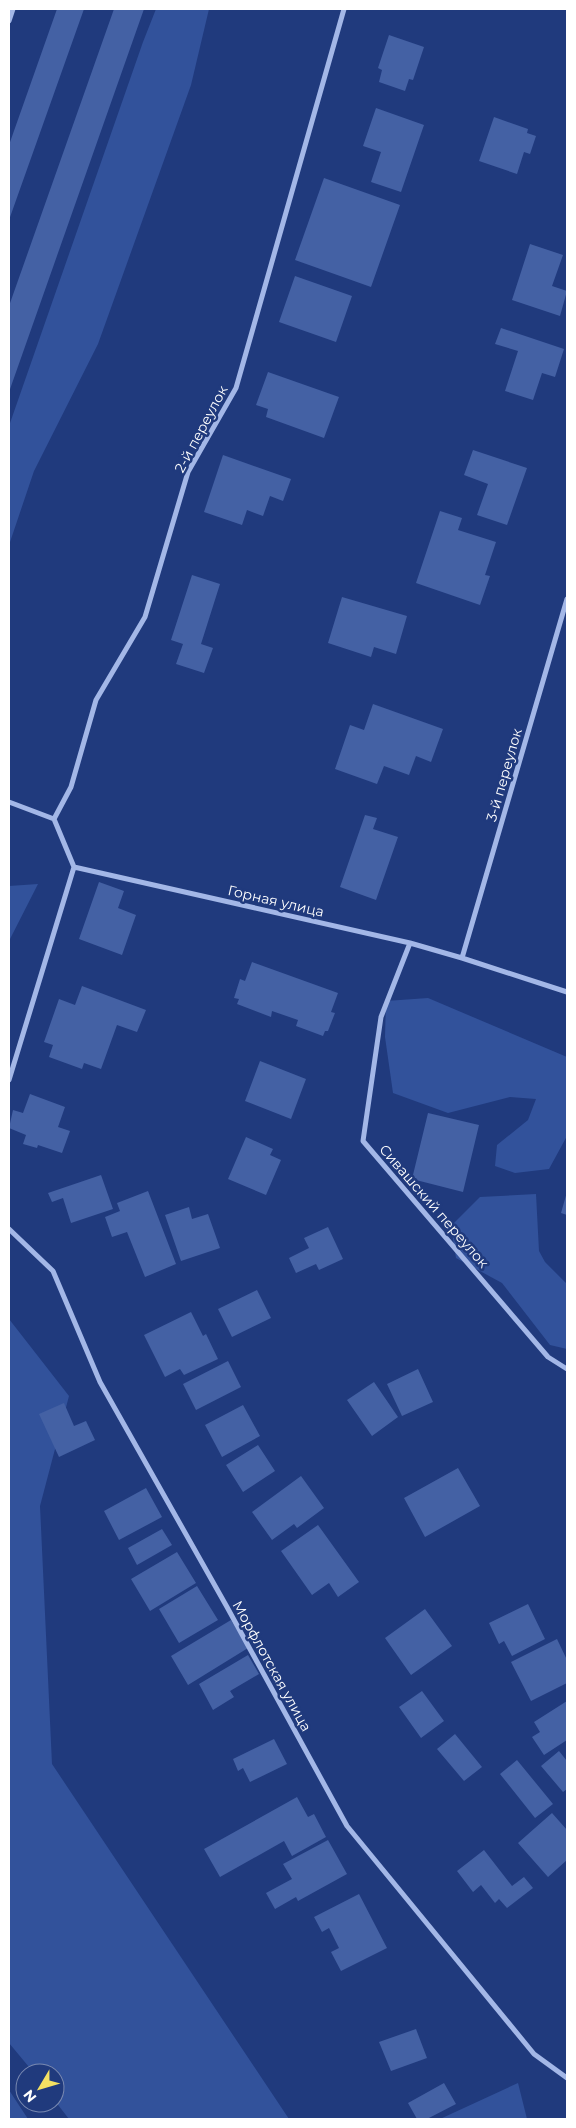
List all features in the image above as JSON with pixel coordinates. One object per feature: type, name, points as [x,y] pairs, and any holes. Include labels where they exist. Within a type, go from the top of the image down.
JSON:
[{"type":"street","points":[[9,21],[13,9]]},
{"type":"street","name":"2-й переулок","points":[[54,819],[71,787],[96,700],[145,617],[188,472],[236,388],[344,9]]},
{"type":"street","name":"3-й переулок","points":[[462,958],[567,599]]},
{"type":"street","points":[[9,802],[54,819],[74,867],[9,1080]]},
{"type":"street","name":"Горная улица","points":[[74,867],[410,943],[567,992]]},
{"type":"street","name":"Сивашский переулок","points":[[410,943],[381,1017],[363,1141],[548,1357],[567,1368]]},
{"type":"street","name":"Морфлотская улица","points":[[9,1229],[53,1271],[100,1382],[232,1616],[347,1826],[534,2054],[567,2078]]},
{"type":"shaded area","points":[[156,9],[209,9],[191,85],[98,344],[34,471],[9,545],[9,426]]},
{"type":"shaded area","points":[[38,884],[9,941],[9,886]]},
{"type":"shaded area","points":[[428,998],[567,1057],[567,1136],[549,1169],[515,1173],[495,1166],[497,1145],[528,1120],[536,1099],[510,1097],[448,1113],[393,1093],[385,1037],[386,1001]]},
{"type":"shaded area","points":[[536,1194],[539,1251],[545,1262],[567,1284],[567,1349],[550,1345],[502,1283],[456,1258],[451,1226],[480,1197]]},
{"type":"shaded area","points":[[9,1319],[69,1396],[40,1506],[52,1764],[289,2119],[69,2119],[64,2113],[65,2063],[26,2063],[9,2043]]},
{"type":"shaded area","points":[[518,2083],[527,2119],[440,2119]]},
{"type":"shaded area","points":[[9,2090],[15,2099],[15,2113],[24,2113],[28,2119],[9,2119]]},
{"type":"building","points":[[57,9],[84,9],[9,220],[9,145]]},
{"type":"building","points":[[114,9],[144,9],[9,392],[9,306]]},
{"type":"building","points":[[389,35],[424,47],[413,80],[409,79],[405,91],[379,82],[382,70],[378,68]]},
{"type":"building","points":[[376,108],[424,125],[401,192],[371,182],[381,152],[363,146]]},
{"type":"building","points":[[494,117],[528,129],[527,133],[536,136],[530,154],[524,152],[517,174],[479,161]]},
{"type":"building","points":[[324,178],[400,205],[371,287],[295,260]]},
{"type":"building","points":[[530,244],[563,255],[552,286],[567,291],[560,316],[512,300]]},
{"type":"building","points":[[295,276],[352,296],[336,342],[279,322]]},
{"type":"building","points":[[501,328],[564,349],[555,377],[542,373],[533,400],[505,391],[518,351],[495,344]]},
{"type":"building","points":[[268,372],[339,397],[324,438],[266,417],[268,409],[256,405]]},
{"type":"building","points":[[473,450],[527,468],[507,525],[477,515],[488,484],[464,475]]},
{"type":"building","points":[[223,455],[291,479],[283,501],[270,496],[263,516],[247,510],[242,525],[204,512]]},
{"type":"building","points":[[440,511],[462,518],[458,530],[496,542],[485,575],[490,576],[480,605],[416,583]]},
{"type":"building","points":[[192,575],[220,584],[201,644],[213,648],[204,673],[176,664],[183,644],[171,640]]},
{"type":"building","points":[[342,597],[407,616],[396,654],[374,647],[371,657],[328,643]]},
{"type":"building","points":[[373,704],[443,729],[431,762],[416,756],[409,775],[384,766],[377,784],[335,769],[350,725],[364,730]]},
{"type":"building","points":[[365,815],[377,818],[373,829],[398,837],[376,900],[340,887]]},
{"type":"building","points":[[99,882],[124,891],[118,908],[136,915],[122,955],[79,939]]},
{"type":"building","points":[[252,962],[338,993],[331,1012],[335,1013],[328,1031],[325,1031],[323,1036],[296,1026],[298,1020],[272,1011],[271,1017],[237,1004],[239,999],[234,998],[240,979],[245,981]]},
{"type":"building","points":[[82,986],[146,1010],[137,1032],[117,1025],[101,1069],[84,1063],[82,1069],[49,1057],[53,1045],[44,1042],[59,999],[75,1005]]},
{"type":"building","points":[[260,1061],[306,1079],[291,1119],[245,1101]]},
{"type":"building","points":[[30,1094],[65,1107],[58,1127],[70,1131],[62,1153],[38,1145],[37,1148],[23,1144],[26,1135],[9,1128],[13,1110],[23,1113]]},
{"type":"building","points":[[428,1113],[479,1125],[463,1192],[412,1179]]},
{"type":"building","points":[[246,1137],[273,1149],[270,1155],[281,1160],[266,1195],[228,1179]]},
{"type":"building","points":[[101,1175],[113,1209],[71,1223],[63,1198],[52,1202],[48,1193]]},
{"type":"building","points":[[148,1191],[176,1264],[145,1277],[127,1232],[112,1237],[105,1217],[120,1211],[117,1203]]},
{"type":"building","points":[[567,1192],[567,1215],[561,1213]]},
{"type":"building","points":[[189,1207],[192,1219],[208,1214],[220,1248],[181,1261],[165,1215]]},
{"type":"building","points":[[328,1227],[343,1259],[319,1270],[316,1264],[296,1273],[289,1258],[309,1248],[304,1238]]},
{"type":"building","points":[[257,1290],[271,1318],[232,1337],[218,1309]]},
{"type":"building","points":[[191,1312],[203,1336],[206,1334],[218,1359],[184,1375],[180,1369],[165,1377],[144,1335]]},
{"type":"building","points":[[228,1361],[241,1387],[196,1410],[183,1384]]},
{"type":"building","points":[[418,1369],[433,1402],[402,1416],[387,1384]]},
{"type":"building","points":[[374,1382],[398,1417],[372,1436],[347,1400]]},
{"type":"building","points":[[64,1403],[74,1426],[86,1421],[95,1440],[59,1457],[39,1414]]},
{"type":"building","points":[[243,1405],[260,1436],[222,1457],[205,1425]]},
{"type":"building","points":[[258,1445],[275,1471],[243,1492],[226,1465]]},
{"type":"building","points":[[458,1468],[480,1506],[425,1537],[404,1498]]},
{"type":"building","points":[[301,1476],[324,1508],[297,1528],[294,1524],[272,1540],[252,1512]]},
{"type":"building","points":[[146,1488],[162,1517],[119,1540],[104,1511]]},
{"type":"building","points":[[318,1525],[359,1582],[338,1597],[329,1583],[312,1595],[281,1551]]},
{"type":"building","points":[[162,1529],[172,1545],[137,1565],[128,1548]]},
{"type":"building","points":[[177,1552],[196,1583],[150,1611],[131,1579]]},
{"type":"building","points":[[197,1586],[218,1620],[179,1643],[159,1609]]},
{"type":"building","points":[[528,1604],[545,1639],[512,1656],[504,1641],[499,1644],[489,1623]]},
{"type":"building","points":[[425,1609],[452,1646],[411,1675],[385,1638]]},
{"type":"building","points":[[231,1620],[248,1648],[188,1685],[171,1656]]},
{"type":"building","points":[[557,1639],[567,1660],[567,1683],[531,1701],[511,1662]]},
{"type":"building","points":[[248,1655],[259,1674],[230,1691],[234,1697],[213,1710],[199,1684]]},
{"type":"building","points":[[422,1691],[444,1721],[421,1738],[399,1707]]},
{"type":"building","points":[[567,1701],[567,1740],[544,1755],[532,1737],[540,1732],[534,1722]]},
{"type":"building","points":[[455,1734],[482,1767],[464,1781],[437,1749]]},
{"type":"building","points":[[274,1739],[287,1764],[250,1782],[243,1768],[238,1771],[233,1759]]},
{"type":"building","points":[[559,1751],[567,1761],[567,1789],[563,1792],[541,1766]]},
{"type":"building","points":[[517,1760],[553,1804],[535,1818],[500,1774]]},
{"type":"building","points":[[297,1797],[308,1817],[314,1814],[326,1837],[292,1856],[284,1841],[220,1877],[204,1849]]},
{"type":"building","points":[[552,1813],[567,1830],[567,1860],[548,1877],[518,1843]]},
{"type":"building","points":[[328,1840],[347,1874],[298,1901],[296,1897],[275,1909],[266,1893],[292,1879],[283,1864]]},
{"type":"building","points":[[484,1850],[512,1886],[524,1877],[533,1888],[507,1908],[499,1899],[495,1903],[481,1885],[473,1892],[457,1871]]},
{"type":"building","points":[[359,1894],[387,1948],[341,1971],[331,1952],[339,1948],[329,1928],[322,1932],[314,1917]]},
{"type":"building","points":[[416,2029],[427,2058],[391,2071],[379,2042]]},
{"type":"building","points":[[444,2083],[456,2104],[427,2119],[417,2119],[408,2103]]}]
